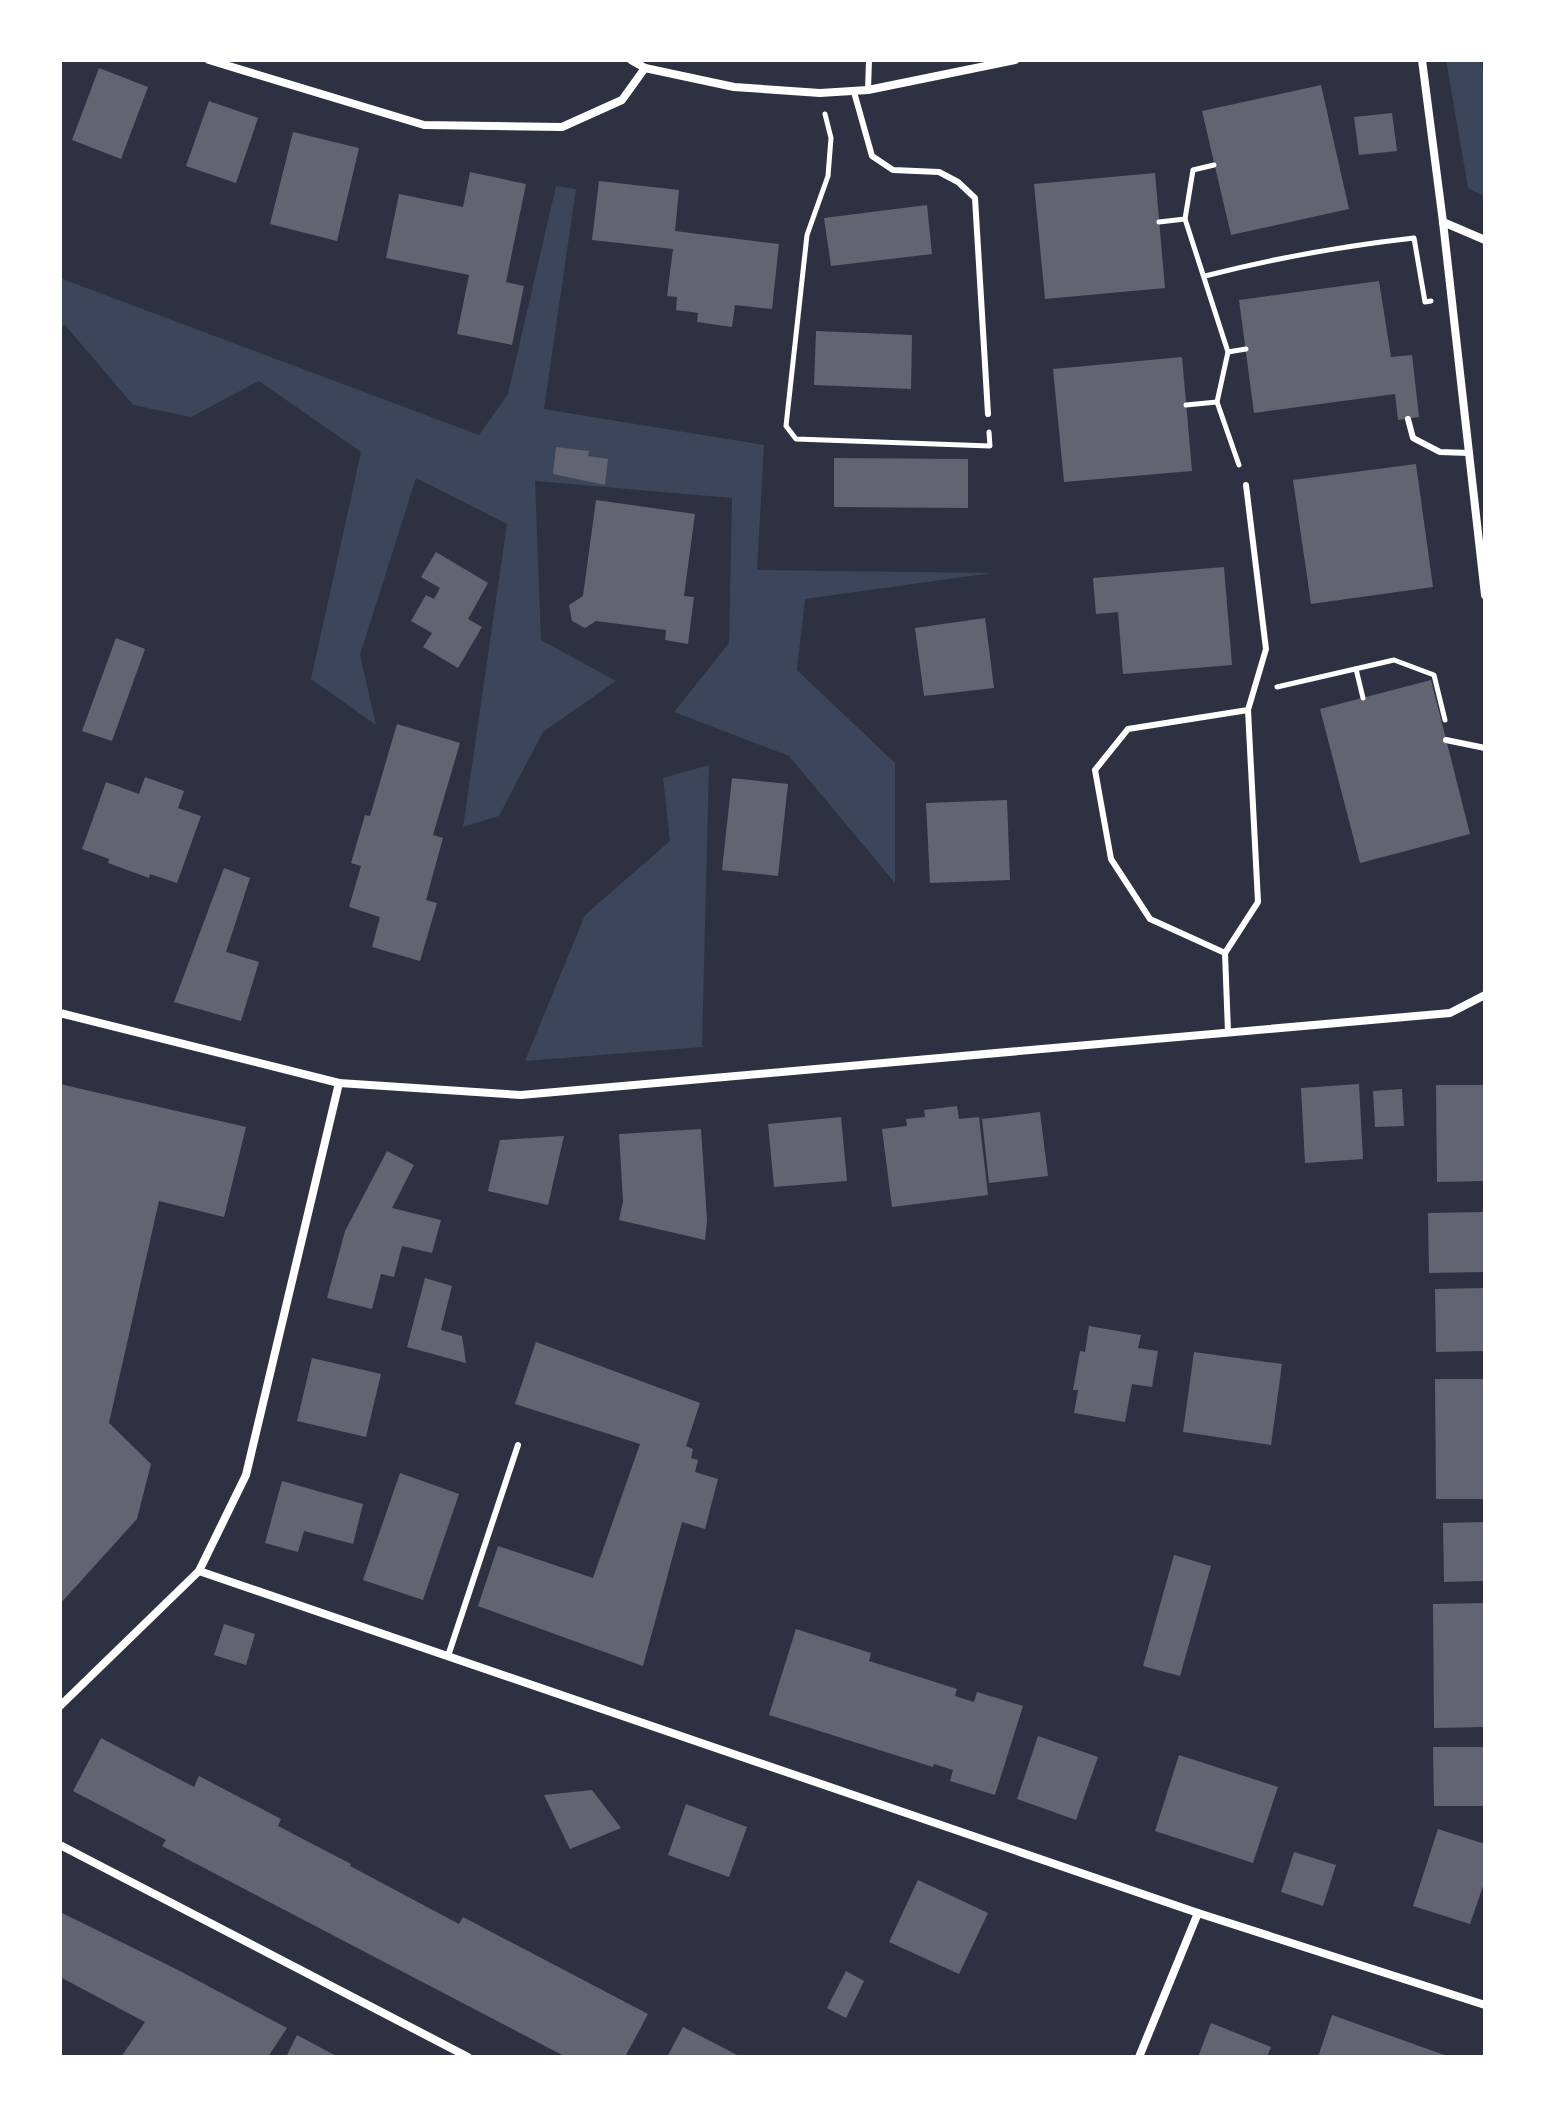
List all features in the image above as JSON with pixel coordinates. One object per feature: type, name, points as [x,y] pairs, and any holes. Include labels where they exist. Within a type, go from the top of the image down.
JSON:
[{"type":"street","points":[[209,60],[424,125],[562,127],[622,100],[645,68]]},
{"type":"street","points":[[631,60],[645,68],[734,87],[820,93],[868,90],[1015,60]]},
{"type":"street","points":[[1422,60],[1485,595]]},
{"type":"street","points":[[1443,222],[1485,240]]},
{"type":"street","points":[[60,1013],[339,1083],[521,1095],[1450,1013],[1485,995]]},
{"type":"street","points":[[60,1706],[199,1571],[246,1475],[339,1083]]},
{"type":"street","points":[[199,1571],[1198,1913],[1485,2005]]},
{"type":"street","points":[[60,1845],[468,2057]]},
{"type":"street","points":[[1139,2057],[1198,1913]]},
{"type":"lane","points":[[868,90],[869,60]]},
{"type":"lane","points":[[854,92],[872,156],[893,170],[939,172],[958,182],[975,198],[988,414]]},
{"type":"lane","points":[[1408,419],[1413,438],[1440,452],[1469,453]]},
{"type":"lane","points":[[1228,1032],[1225,953],[1258,902],[1248,710],[1266,649],[1246,485]]},
{"type":"lane","points":[[1225,953],[1150,919],[1111,859],[1095,770],[1128,729],[1248,710]]},
{"type":"lane","points":[[1446,740],[1485,748]]},
{"type":"lane","points":[[448,1656],[518,1445]]},
{"type":"path","points":[[820,93],[831,138],[828,176],[807,235],[786,426],[796,439],[990,446],[988,414]]},
{"type":"path","points":[[1214,165],[1193,170],[1185,219],[1228,352],[1217,402],[1246,485]]},
{"type":"path","points":[[1159,222],[1185,219]]},
{"type":"path","points":[[1205,276],[1265,260],[1339,246],[1414,238],[1425,302],[1452,300]]},
{"type":"path","points":[[1228,352],[1246,349]]},
{"type":"path","points":[[1186,405],[1217,402]]},
{"type":"path","points":[[1255,688],[1276,688],[1394,660],[1434,675],[1444,720],[1458,723]]},
{"type":"path","points":[[1356,669],[1363,698]]},
{"type":"shaded area","points":[[1446,60],[1481,60],[1485,84],[1485,197],[1468,188]]},
{"type":"shaded area","points":[[556,186],[576,189],[544,409],[764,445],[757,570],[992,573],[805,599],[797,670],[895,763],[895,883],[789,756],[674,712],[729,643],[732,498],[535,481],[541,640],[616,681],[543,732],[499,816],[463,827],[507,524],[416,478],[360,655],[376,725],[311,679],[361,452],[259,381],[191,417],[133,405],[65,325],[60,327],[60,278],[479,435],[508,394]]},
{"type":"shaded area","points":[[709,765],[702,1047],[525,1061],[585,915],[670,841],[663,778]]},
{"type":"building","points":[[99,68],[148,87],[121,159],[72,140]]},
{"type":"building","points":[[1321,85],[1349,209],[1231,235],[1202,111]]},
{"type":"building","points":[[209,101],[258,118],[236,183],[186,166]]},
{"type":"building","points":[[1392,113],[1397,151],[1359,155],[1354,117]]},
{"type":"building","points":[[293,132],[359,148],[337,241],[270,224]]},
{"type":"building","points":[[470,172],[526,184],[506,282],[524,286],[512,345],[457,334],[469,275],[386,258],[399,194],[463,207]]},
{"type":"building","points":[[1155,173],[1165,288],[1045,299],[1034,184]]},
{"type":"building","points":[[599,181],[679,190],[675,231],[779,244],[772,309],[735,305],[732,327],[697,322],[698,313],[676,310],[677,297],[667,296],[673,249],[592,240]]},
{"type":"building","points":[[927,205],[932,254],[831,266],[824,218]]},
{"type":"building","points":[[1379,281],[1391,357],[1412,355],[1419,417],[1398,420],[1395,394],[1254,413],[1239,300]]},
{"type":"building","points":[[816,331],[912,335],[911,389],[814,385]]},
{"type":"building","points":[[1182,357],[1192,471],[1064,482],[1053,369]]},
{"type":"building","points":[[556,447],[589,451],[588,456],[608,459],[605,485],[553,474]]},
{"type":"building","points":[[834,458],[968,459],[968,508],[834,507]]},
{"type":"building","points":[[1416,464],[1433,587],[1311,604],[1293,480]]},
{"type":"building","points":[[596,500],[695,514],[684,596],[694,597],[688,644],[665,640],[666,630],[596,621],[585,628],[572,621],[569,605],[583,596]]},
{"type":"building","points":[[436,552],[488,583],[468,619],[482,627],[458,668],[423,647],[432,633],[411,621],[426,595],[434,599],[440,588],[421,577]]},
{"type":"building","points":[[1224,567],[1232,665],[1123,674],[1118,612],[1096,614],[1093,578]]},
{"type":"building","points":[[985,618],[994,688],[924,696],[915,628]]},
{"type":"building","points":[[116,638],[145,649],[112,741],[82,731]]},
{"type":"building","points":[[1431,680],[1470,834],[1360,863],[1320,709]]},
{"type":"building","points":[[397,724],[460,743],[433,835],[443,838],[426,900],[437,903],[420,961],[372,947],[380,917],[349,907],[361,866],[351,863],[365,815],[370,816]]},
{"type":"building","points":[[145,777],[184,791],[178,808],[201,816],[177,883],[150,874],[149,878],[108,863],[109,859],[82,849],[106,782],[139,794]]},
{"type":"building","points":[[732,778],[788,784],[778,876],[722,870]]},
{"type":"building","points":[[1007,800],[1010,880],[930,883],[926,803]]},
{"type":"building","points":[[224,868],[250,878],[226,952],[259,962],[241,1021],[174,1002]]},
{"type":"building","points":[[60,1084],[246,1127],[224,1217],[159,1201],[109,1423],[151,1464],[137,1519],[60,1604]]},
{"type":"building","points":[[1359,1084],[1363,1159],[1305,1163],[1301,1088]]},
{"type":"building","points":[[1436,1085],[1485,1085],[1485,1181],[1437,1182]]},
{"type":"building","points":[[1402,1089],[1404,1126],[1375,1127],[1373,1091]]},
{"type":"building","points":[[957,1106],[959,1119],[979,1117],[988,1195],[892,1207],[882,1129],[907,1126],[906,1119],[925,1117],[924,1110]]},
{"type":"building","points":[[1040,1112],[1048,1176],[989,1183],[982,1119]]},
{"type":"building","points":[[841,1117],[847,1181],[774,1187],[768,1124]]},
{"type":"building","points":[[701,1129],[707,1220],[705,1240],[619,1220],[623,1201],[619,1134]]},
{"type":"building","points":[[564,1136],[548,1205],[488,1191],[500,1140]]},
{"type":"building","points":[[387,1151],[414,1165],[392,1208],[441,1220],[432,1253],[402,1246],[394,1277],[381,1274],[372,1309],[327,1298],[345,1231]]},
{"type":"building","points":[[1485,1212],[1485,1272],[1429,1273],[1428,1213]]},
{"type":"building","points":[[425,1278],[452,1286],[441,1330],[462,1336],[466,1363],[407,1347]]},
{"type":"building","points":[[1485,1288],[1485,1351],[1436,1352],[1435,1289]]},
{"type":"building","points":[[1089,1326],[1141,1335],[1138,1348],[1158,1351],[1152,1387],[1132,1384],[1125,1422],[1074,1413],[1078,1390],[1073,1390],[1080,1351],[1085,1352]]},
{"type":"building","points":[[536,1342],[700,1403],[686,1446],[693,1449],[691,1458],[698,1460],[695,1472],[718,1479],[705,1529],[682,1522],[643,1666],[478,1606],[498,1546],[593,1578],[640,1444],[515,1404]]},
{"type":"building","points":[[1194,1352],[1282,1364],[1271,1445],[1183,1432]]},
{"type":"building","points":[[312,1358],[381,1374],[366,1437],[297,1421]]},
{"type":"building","points":[[1435,1379],[1485,1379],[1485,1499],[1436,1499]]},
{"type":"building","points":[[400,1473],[459,1494],[423,1600],[363,1580]]},
{"type":"building","points":[[282,1481],[363,1504],[353,1544],[304,1531],[298,1552],[265,1543]]},
{"type":"building","points":[[1485,1522],[1485,1581],[1444,1582],[1443,1523]]},
{"type":"building","points":[[1174,1555],[1211,1566],[1180,1676],[1143,1666]]},
{"type":"building","points":[[1485,1603],[1485,1727],[1434,1728],[1433,1604]]},
{"type":"building","points":[[224,1624],[255,1634],[246,1665],[214,1655]]},
{"type":"building","points":[[796,1629],[871,1653],[869,1661],[957,1689],[955,1696],[974,1702],[977,1692],[1023,1706],[995,1795],[950,1781],[953,1770],[934,1764],[933,1767],[769,1715]]},
{"type":"building","points":[[1038,1736],[1098,1757],[1076,1820],[1017,1799]]},
{"type":"building","points":[[101,1738],[194,1787],[199,1776],[281,1819],[278,1826],[459,1924],[463,1917],[648,2014],[625,2057],[566,2057],[162,1846],[166,1840],[73,1791]]},
{"type":"building","points":[[1433,1747],[1485,1747],[1485,1806],[1434,1806]]},
{"type":"building","points":[[1179,1755],[1278,1787],[1253,1863],[1155,1831]]},
{"type":"building","points":[[592,1790],[621,1828],[570,1849],[544,1795]]},
{"type":"building","points":[[686,1804],[747,1827],[729,1877],[668,1855]]},
{"type":"building","points":[[1438,1829],[1485,1844],[1485,1880],[1470,1924],[1413,1906]]},
{"type":"building","points":[[1294,1852],[1336,1865],[1323,1906],[1281,1892]]},
{"type":"building","points":[[918,1880],[988,1913],[959,1974],[889,1942]]},
{"type":"building","points":[[60,1912],[287,2028],[268,2057],[121,2057],[145,2022],[60,1977]]},
{"type":"building","points":[[846,1971],[864,1981],[846,2018],[827,2008]]},
{"type":"building","points":[[1332,2015],[1450,2057],[1318,2057]]},
{"type":"building","points":[[1211,2023],[1271,2047],[1267,2057],[1198,2057]]},
{"type":"building","points":[[683,2027],[741,2057],[667,2057]]},
{"type":"building","points":[[297,2035],[338,2057],[286,2057]]}]
